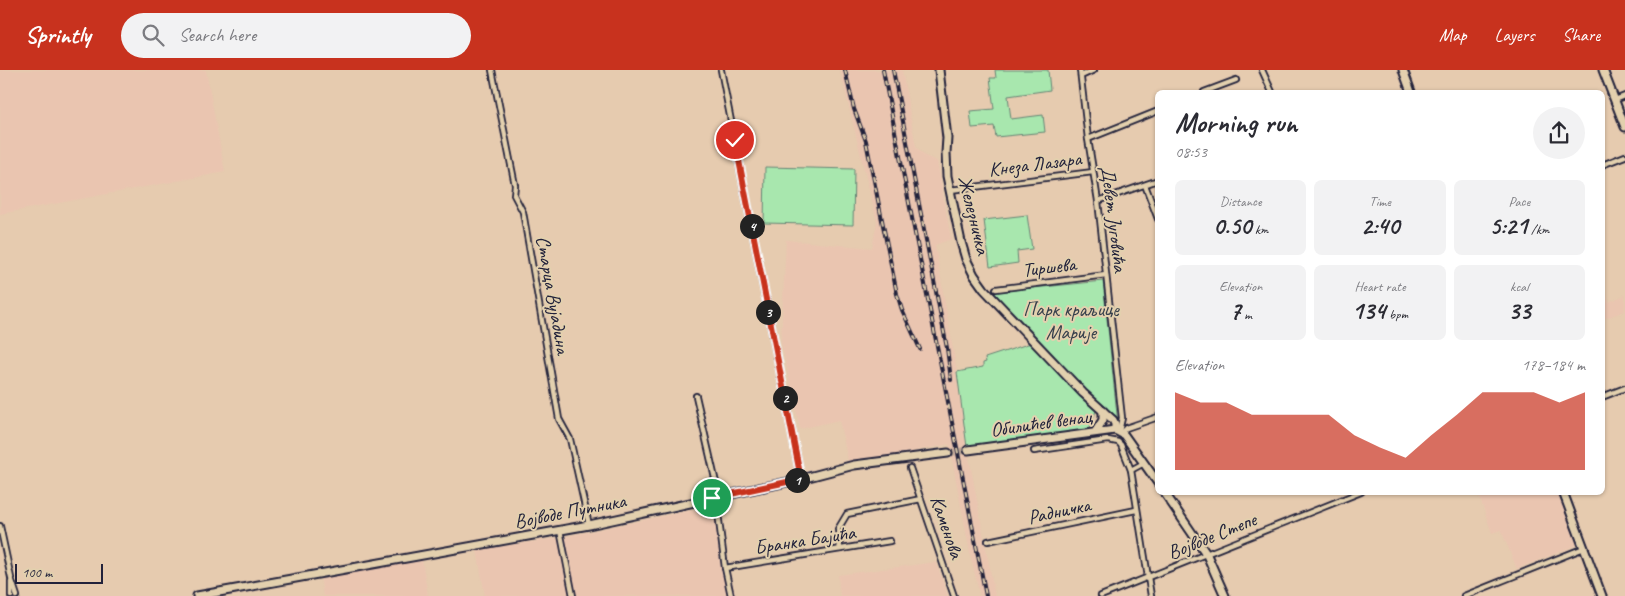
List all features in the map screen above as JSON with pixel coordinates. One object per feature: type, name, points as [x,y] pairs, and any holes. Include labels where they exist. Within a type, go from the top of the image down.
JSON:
[{"type":"main road","name":"Железничка","points":[[939,70],[947,138],[947,176],[964,251],[970,267],[979,282],[1077,386],[1113,420],[1118,431],[1155,479]]},
{"type":"main road","points":[[1403,70],[1410,90]]},
{"type":"main road","points":[[1603,70],[1625,126]]},
{"type":"main road","points":[[1096,431],[1103,420],[1103,411]]},
{"type":"main road","name":"Обилићев венац","points":[[968,450],[1096,431],[1118,431]]},
{"type":"main road","name":"Војводе Путника","points":[[197,596],[589,525],[801,479],[854,465],[948,453]]},
{"type":"main road","points":[[1166,495],[1208,555],[1224,596]]},
{"type":"main road","points":[[1564,495],[1602,596]]},
{"type":"street","name":"Старца Вујадина","points":[[492,70],[515,185],[514,195],[523,212],[559,419],[570,439],[589,525]]},
{"type":"street","points":[[721,70],[801,479]]},
{"type":"street","name":"Девет Југовића","points":[[1080,70],[1098,201],[1122,418],[1118,431]]},
{"type":"street","points":[[1081,76],[1094,70]]},
{"type":"street","points":[[1262,70],[1271,90]]},
{"type":"street","points":[[1209,90],[1236,80]]},
{"type":"street","points":[[1615,100],[1625,96]]},
{"type":"street","points":[[1088,139],[1155,112]]},
{"type":"street","points":[[1605,164],[1625,156]]},
{"type":"street","name":"Кнеза Лазара","points":[[950,190],[1094,172]]},
{"type":"street","points":[[1098,201],[1155,181]]},
{"type":"street","points":[[1144,185],[1155,212]]},
{"type":"street","name":"Тиршева","points":[[996,289],[1106,275]]},
{"type":"street","points":[[1605,396],[1625,388]]},
{"type":"street","points":[[696,396],[717,497],[725,568],[731,596]]},
{"type":"street","points":[[1118,431],[1155,418]]},
{"type":"street","points":[[1034,451],[1101,440],[1114,440],[1118,442],[1124,451],[1130,470],[1151,596]]},
{"type":"street","points":[[1130,470],[1144,463]]},
{"type":"street","name":"Каменова","points":[[910,468],[954,596]]},
{"type":"street","name":"Војводе Степе","points":[[1101,596],[1208,555],[1354,495]]},
{"type":"street","points":[[840,549],[838,529],[847,514],[921,499]]},
{"type":"street","name":"Радничка","points":[[988,541],[1136,510]]},
{"type":"street","points":[[0,526],[11,578],[17,596]]},
{"type":"street","points":[[560,530],[573,596]]},
{"type":"street","name":"Бранка Бајића","points":[[725,568],[890,541]]},
{"type":"street","points":[[1464,596],[1584,548]]},
{"type":"street","points":[[11,578],[11,596]]},
{"type":"shaded area","points":[[0,70],[206,70],[225,172],[0,214]]},
{"type":"shaded area","points":[[840,70],[902,70],[916,147],[925,156],[937,161],[951,239],[935,245],[957,372],[967,447],[995,596],[980,596],[949,444],[849,465],[839,420],[800,429],[781,342],[786,240],[872,248],[877,222]]},
{"type":"shaded area","points":[[1605,291],[1609,302],[1625,295],[1625,311],[1605,318]]},
{"type":"shaded area","points":[[1559,495],[1577,545],[1517,569],[1501,530],[1492,533],[1479,496]]},
{"type":"shaded area","points":[[711,506],[736,596],[485,596],[477,550],[558,538]]},
{"type":"shaded area","points":[[422,560],[428,596],[323,596],[320,576]]},
{"type":"shaded area","points":[[936,562],[948,596],[840,596],[838,575]]},
{"type":"green space","points":[[995,70],[1048,70],[1050,90],[1008,96],[1011,119],[1043,115],[1045,132],[996,137],[994,126],[972,128],[970,111],[994,109],[990,78],[996,78]]},
{"type":"green space","points":[[765,167],[854,169],[853,225],[764,223]]},
{"type":"green space","points":[[1027,215],[1032,249],[1017,251],[1018,263],[990,267],[984,220]]},
{"type":"green space","name":"Парк краљице Марије","points":[[1103,281],[1118,424],[993,292]]},
{"type":"green space","points":[[1034,342],[1097,408],[1089,430],[967,447],[957,372],[983,367],[983,363],[986,362],[985,358]]},
{"type":"tunnel","points":[[948,453],[968,450]]},
{"type":"railway","points":[[845,70],[854,109],[866,141],[897,294],[902,310],[920,349]]},
{"type":"railway","points":[[883,70],[986,596]]},
{"type":"railway","points":[[893,70],[947,348],[951,380]]},
{"type":"route","points":[[712,498],[801,479],[735,140]]}]
